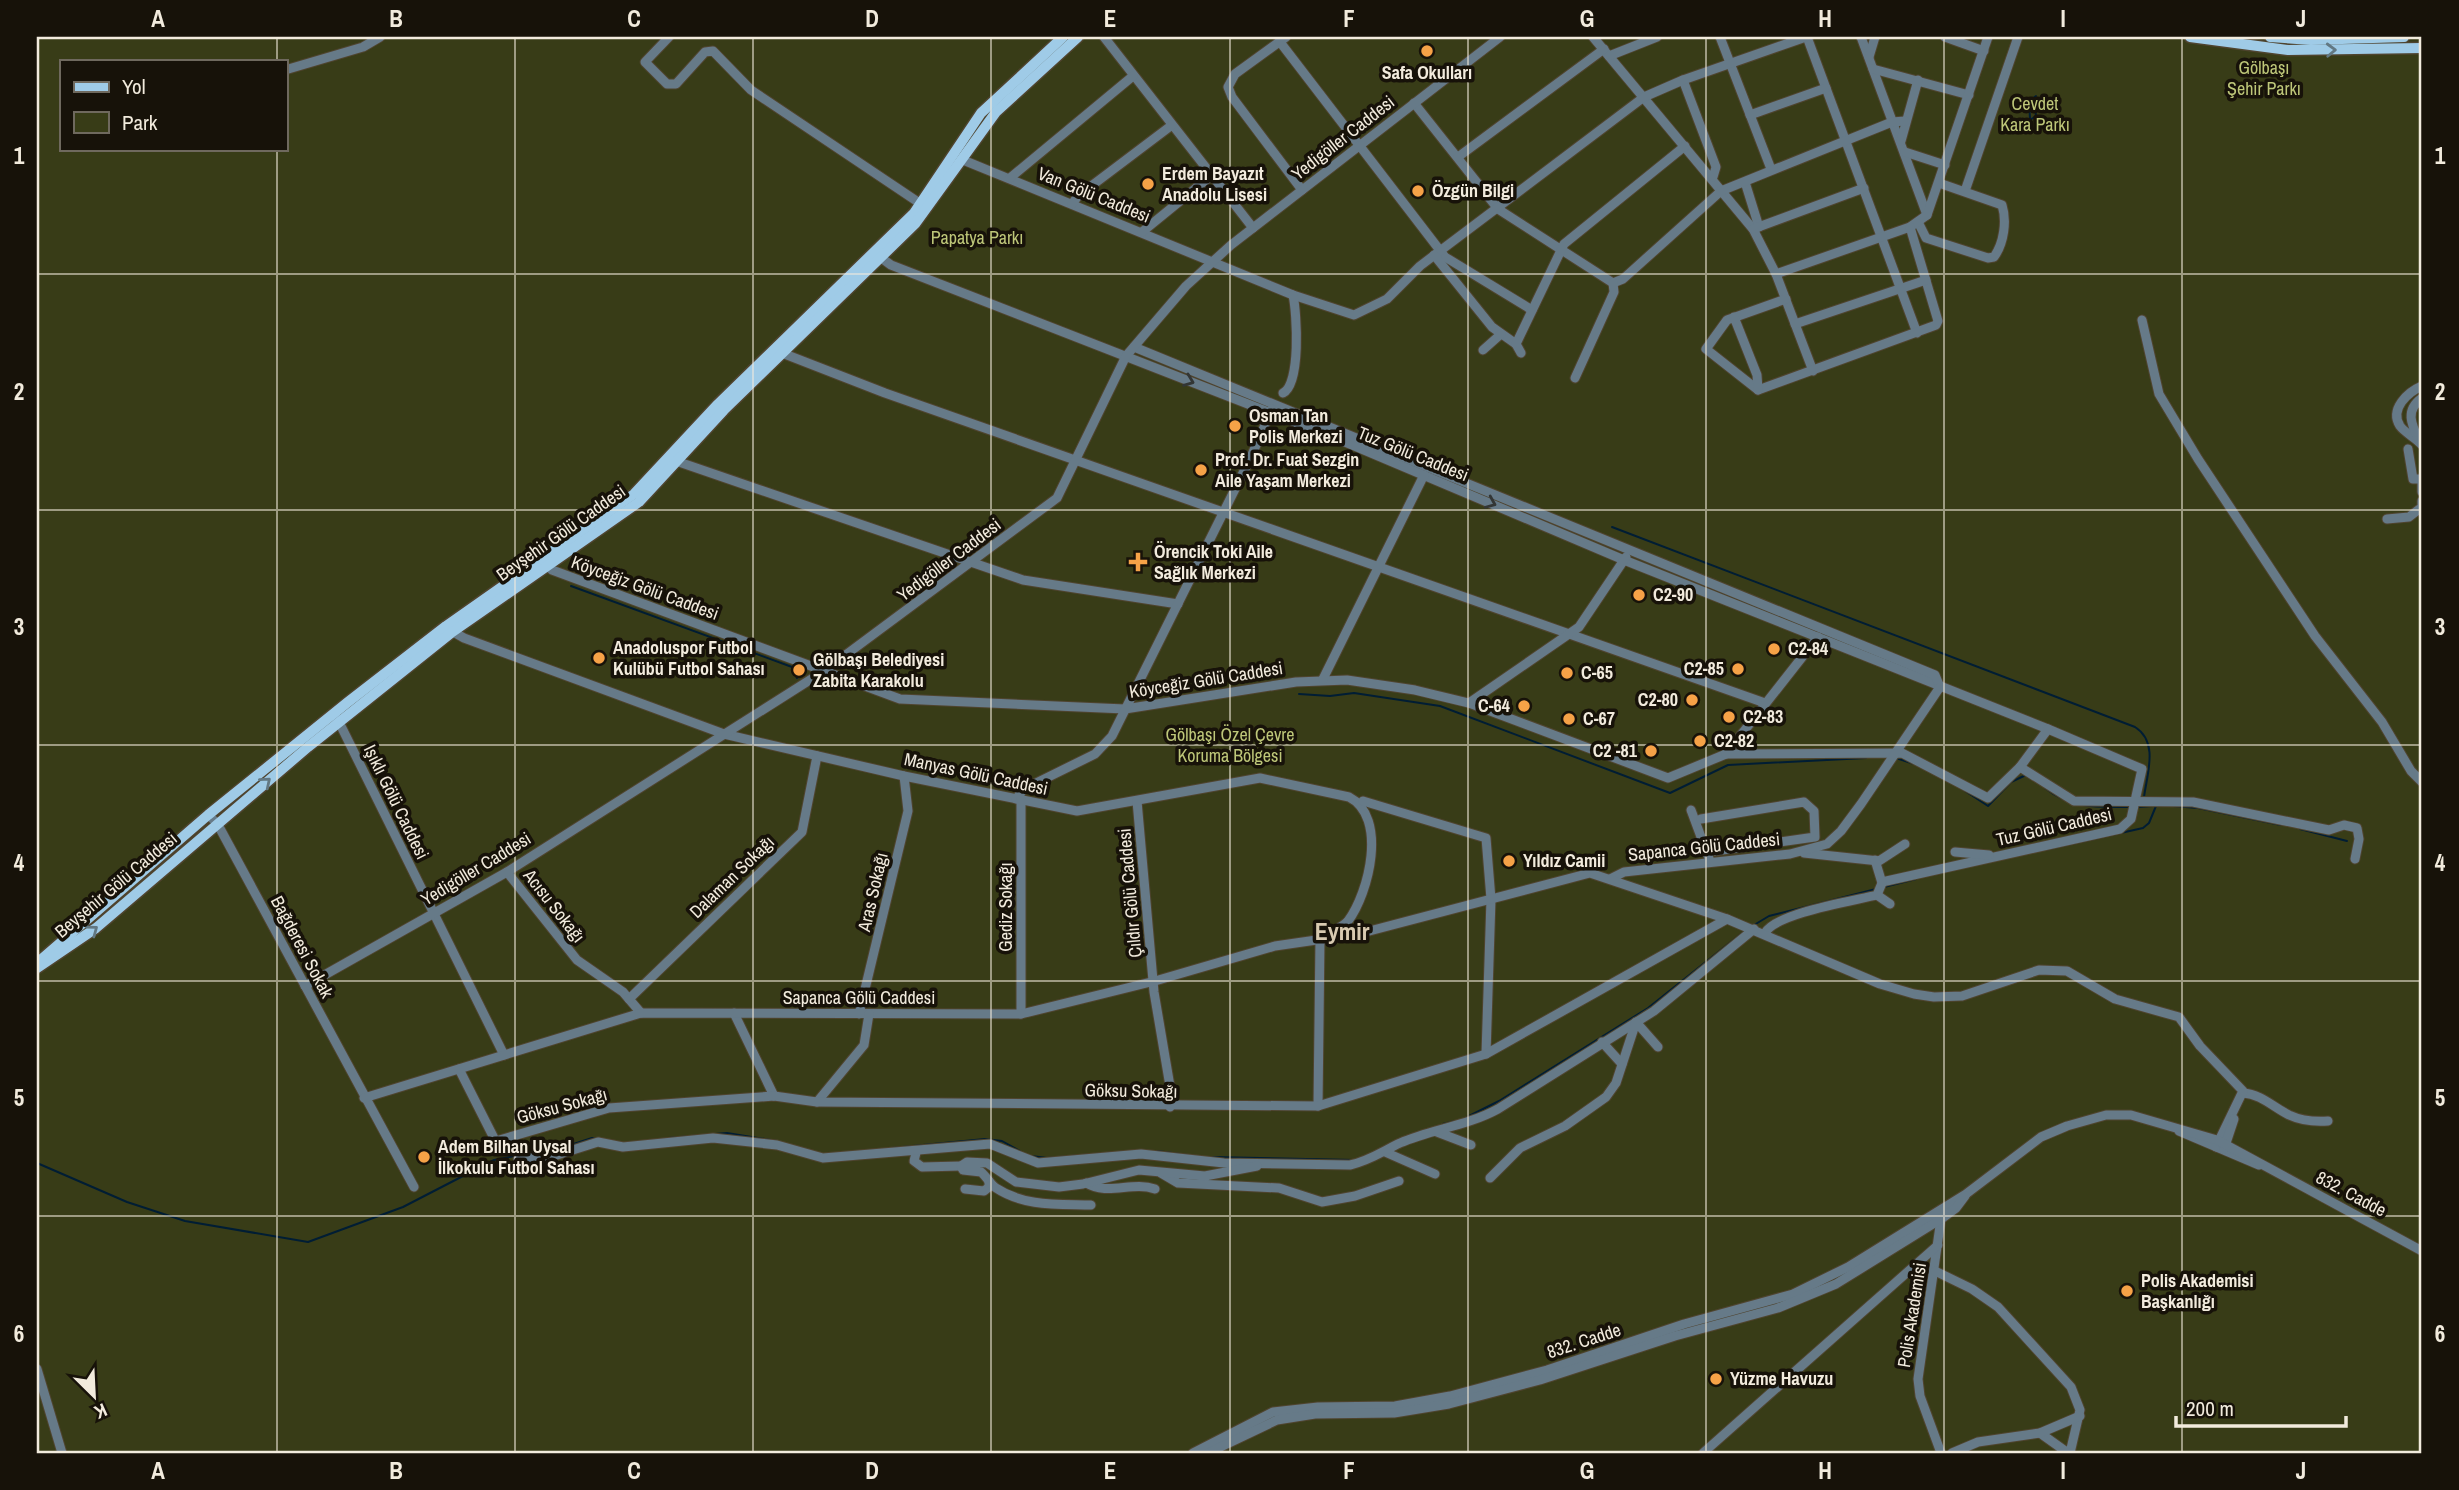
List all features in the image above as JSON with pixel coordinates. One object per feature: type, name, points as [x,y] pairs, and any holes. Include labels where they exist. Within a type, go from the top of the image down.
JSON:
[{"type":"main road","points":[[543,563],[634,494],[718,404],[877,256],[960,157],[988,104],[1063,37]]},
{"type":"main road","name":"Beyşehir Gölü Caddesi","points":[[37,965],[96,928],[337,718],[449,629],[543,563],[639,502],[877,256],[928,210],[960,157],[1002,106],[1078,37]]},
{"type":"main road","points":[[2190,37],[2288,50],[2422,48]]},
{"type":"main road","points":[[2270,37],[2404,37]]},
{"type":"main road","points":[[37,965],[208,814],[337,718]]},
{"type":"street","points":[[287,69],[363,47],[380,37]]},
{"type":"street","points":[[669,37],[645,62],[667,84],[676,84],[705,52],[713,51],[751,90],[921,204]]},
{"type":"street","points":[[1104,37],[1253,228]]},
{"type":"street","name":"Yedigöller Caddesi","points":[[305,986],[507,872],[824,671],[1057,498],[1126,356],[1212,260],[1500,37]]},
{"type":"street","points":[[1458,158],[1601,45],[1657,37]]},
{"type":"street","points":[[1720,37],[1732,62],[1771,169]]},
{"type":"street","points":[[1806,37],[1917,332]]},
{"type":"street","name":"Van Gölü Caddesi","points":[[960,157],[1293,295],[1345,314],[1363,312],[1387,299],[1437,253],[1644,97],[1683,80],[1806,37]]},
{"type":"street","points":[[1861,37],[1927,215]]},
{"type":"street","points":[[1869,58],[1875,37]]},
{"type":"street","points":[[1945,37],[1984,51]]},
{"type":"street","points":[[1776,274],[1914,225],[1927,215],[1989,37]]},
{"type":"street","points":[[1965,191],[2018,37]]},
{"type":"street","points":[[1302,190],[1228,87],[1235,74],[1283,39],[1437,253],[1500,334],[1519,348],[1532,310],[1564,244],[1685,146]]},
{"type":"street","points":[[1601,45],[1713,177],[1721,191],[1756,228]]},
{"type":"street","points":[[1873,69],[1969,95]]},
{"type":"street","points":[[1010,178],[1133,76]]},
{"type":"street","points":[[1683,80],[1716,167],[1713,177]]},
{"type":"street","points":[[1901,141],[1918,80]]},
{"type":"street","points":[[1751,115],[1826,88]]},
{"type":"street","points":[[1414,103],[1498,209],[1613,283]]},
{"type":"street","points":[[1613,283],[1623,279],[1721,191],[1892,122],[1905,121]]},
{"type":"street","points":[[1072,204],[1078,196],[1172,125]]},
{"type":"street","points":[[1905,152],[1945,165]]},
{"type":"street","points":[[1142,232],[1212,175]]},
{"type":"street","points":[[1745,182],[1756,228],[1813,371]]},
{"type":"street","points":[[1914,225],[1926,238],[1994,257],[2006,221],[2002,205],[1939,183]]},
{"type":"street","points":[[1756,228],[1864,188]]},
{"type":"street","points":[[1758,390],[1938,323],[1914,225]]},
{"type":"street","points":[[1437,253],[1532,310]]},
{"type":"street","name":"Tuz Gölü Caddesi","points":[[877,256],[1126,356],[1428,465],[1626,556],[1940,687],[2139,766],[2142,774],[2138,804],[2129,823],[2120,830],[1998,856],[1880,888],[1797,915],[1769,926],[1765,933]]},
{"type":"street","points":[[1795,324],[1926,280]]},
{"type":"street","points":[[1575,378],[1614,292],[1613,283]]},
{"type":"street","points":[[1283,393],[1293,380],[1293,295]]},
{"type":"street","points":[[1758,390],[1707,352],[1710,341],[1721,326],[1734,317],[1786,299]]},
{"type":"street","points":[[1734,317],[1758,375],[1758,390]]},
{"type":"street","points":[[2142,320],[2159,394],[2198,459],[2315,636],[2382,722],[2411,771],[2422,782]]},
{"type":"street","points":[[1483,350],[1500,334]]},
{"type":"street","name":"Tuz Gölü Caddesi","points":[[1133,347],[1424,475],[1935,675],[1940,687]]},
{"type":"street","points":[[782,353],[817,368],[1378,568],[1765,703]]},
{"type":"street","points":[[2421,443],[2401,427],[2397,418],[2399,407],[2406,396],[2422,386]]},
{"type":"street","points":[[2421,443],[2411,422],[2411,411],[2422,398]]},
{"type":"street","points":[[1018,797],[1095,754],[1112,736],[1224,513],[1272,408]]},
{"type":"street","points":[[2408,449],[2413,480],[2422,481],[2422,492]]},
{"type":"street","points":[[676,461],[1026,581],[1178,604]]},
{"type":"street","points":[[1323,679],[1424,475]]},
{"type":"street","points":[[2387,519],[2409,517],[2422,507],[2422,501]]},
{"type":"street","points":[[1469,703],[1570,635],[1585,621],[1626,556]]},
{"type":"street","name":"Köyceğiz Gölü Caddesi","points":[[543,563],[552,570],[900,699],[1125,709],[1323,679],[1415,690],[1469,703],[1668,778],[1726,754]]},
{"type":"street","name":"Manyas Gölü Caddesi","points":[[449,629],[723,734],[904,776],[1080,811],[1260,778],[1351,797],[1373,834],[1366,888],[1347,923]]},
{"type":"street","points":[[1726,754],[1818,637]]},
{"type":"street","name":"Sapanca Gölü Caddesi","points":[[363,1098],[641,1013],[1021,1014],[1154,981],[1275,946],[1358,933],[1590,873],[1609,879],[1624,872],[1713,856],[1765,856],[1818,848],[1834,838],[1895,756],[1940,687]]},
{"type":"street","name":"Işıklı Gölü Caddesi","points":[[337,718],[504,1055]]},
{"type":"street","points":[[1726,754],[1895,756],[1933,767],[1984,797],[1994,795],[2020,767],[2048,729]]},
{"type":"street","name":"Dalaman Sokağı","points":[[629,999],[804,829],[817,756]]},
{"type":"street","points":[[2020,767],[2068,799],[2138,804],[2202,803],[2329,830],[2351,825],[2357,828],[2359,835],[2355,859]]},
{"type":"street","name":"Aras Sokağı","points":[[817,1102],[864,1045],[864,1014],[908,811],[904,776]]},
{"type":"street","name":"Gediz Sokağı","points":[[1018,797],[1021,1014]]},
{"type":"street","name":"Çıldır Gölü Caddesi","points":[[1137,801],[1154,981],[1171,1092],[1170,1107]]},
{"type":"street","points":[[1363,801],[1484,836],[1488,844],[1491,899],[1486,1054]]},
{"type":"street","points":[[1691,810],[1713,856],[1816,836],[1812,808],[1804,802],[1701,819]]},
{"type":"street","name":"Bağderesi Sokak","points":[[208,814],[218,823],[363,1098],[414,1186]]},
{"type":"street","points":[[1764,844],[1765,856]]},
{"type":"street","points":[[1796,852],[1875,860],[1885,859],[1905,844]]},
{"type":"street","points":[[1955,852],[1998,856]]},
{"type":"street","points":[[1875,860],[1880,888],[1890,904]]},
{"type":"street","name":"Acısu Sokağı","points":[[507,872],[577,960],[629,999],[641,1013]]},
{"type":"street","points":[[1609,879],[1765,933],[1880,984],[1934,998],[1972,994],[2039,970],[2067,971],[2115,999],[2179,1017],[2189,1026],[2200,1046],[2243,1093],[2253,1094],[2307,1122],[2328,1122]]},
{"type":"street","name":"Göksu Sokağı","points":[[459,1069],[497,1144],[608,1108],[774,1096],[817,1102],[1318,1107],[1486,1054],[1727,919]]},
{"type":"street","points":[[1318,1107],[1320,938],[1347,923],[1351,931],[1358,933]]},
{"type":"street","points":[[518,1159],[557,1155],[598,1142],[623,1147],[700,1138],[778,1144],[823,1158],[916,1153],[990,1144],[1038,1163],[1141,1154],[1224,1163],[1340,1167],[1368,1160],[1436,1132],[1486,1116],[1636,1022],[1707,970],[1754,929]]},
{"type":"street","points":[[734,1013],[774,1096]]},
{"type":"street","points":[[1636,1022],[1658,1047]]},
{"type":"street","points":[[1490,1178],[1520,1148],[1565,1126],[1606,1097],[1616,1083],[1636,1022]]},
{"type":"street","points":[[1602,1042],[1622,1064]]},
{"type":"street","points":[[2221,1145],[2243,1093]]},
{"type":"street","name":"832. Cadde","points":[[1192,1453],[1211,1449],[1277,1420],[1315,1414],[1375,1415],[1441,1406],[1540,1380],[1781,1298],[1818,1284],[1966,1194],[2030,1143],[2067,1126],[2123,1114],[2221,1145],[2422,1251]]},
{"type":"street","points":[[1436,1132],[1471,1145]]},
{"type":"street","points":[[1385,1152],[1435,1174]]},
{"type":"street","points":[[916,1153],[915,1160],[922,1167],[961,1166],[967,1161],[987,1163],[1016,1182],[1059,1187],[1139,1170],[1206,1176],[1272,1163]]},
{"type":"street","points":[[961,1166],[963,1170],[981,1172],[1002,1191],[1029,1201],[1052,1205],[1091,1205]]},
{"type":"street","points":[[1160,1171],[1178,1183],[1279,1188],[1322,1202],[1355,1196],[1399,1181]]},
{"type":"street","points":[[965,1189],[984,1191],[989,1187],[989,1181]]},
{"type":"street","points":[[1086,1183],[1110,1189],[1141,1185],[1155,1189]]},
{"type":"street","name":"832. Cadde","points":[[1714,1321],[1820,1293],[1941,1219],[1956,1208],[1966,1194]]},
{"type":"street","name":"Polis Akademisi","points":[[1941,1219],[1918,1379],[1920,1395],[1941,1453]]},
{"type":"street","points":[[1703,1453],[1938,1245]]},
{"type":"street","points":[[1935,1271],[1977,1292],[2001,1310],[2071,1387],[2080,1403],[2080,1416],[2069,1453],[2040,1433]]},
{"type":"street","points":[[37,1368],[62,1453]]},
{"type":"street","points":[[1952,1453],[1978,1442],[2040,1433],[2080,1416]]},
{"type":"green space","name":"Gölbaşı Özel Çevre Koruma Bölgesi","points":[[37,37],[2422,37],[2422,1453],[37,1453]]},
{"type":"waterway","points":[[2030,119],[2029,101],[2036,96]]},
{"type":"waterway","points":[[2027,122],[2036,116],[2035,108],[2041,104]]},
{"type":"waterway","points":[[1612,527],[2135,727],[2147,741],[2149,750],[2144,797]]},
{"type":"waterway","points":[[571,586],[792,667],[797,678]]},
{"type":"waterway","points":[[1299,694],[1330,696],[1354,693],[1440,706],[1670,793],[1728,765],[1866,758]]},
{"type":"waterway","points":[[1896,758],[1914,764]]},
{"type":"waterway","points":[[1962,789],[1988,806],[2011,782],[2026,775]]},
{"type":"waterway","points":[[2045,788],[2075,803],[2095,807],[2129,807]]},
{"type":"waterway","points":[[2138,807],[2153,806]]},
{"type":"waterway","points":[[2045,850],[2143,828],[2149,823],[2156,806]]},
{"type":"waterway","points":[[2173,806],[2198,808],[2281,825]]},
{"type":"waterway","points":[[2300,829],[2347,841]]},
{"type":"waterway","points":[[1884,887],[1916,879]]},
{"type":"waterway","points":[[1754,925],[1769,916],[1876,889]]},
{"type":"waterway","points":[[1467,1117],[1499,1101],[1648,1008],[1746,930]]},
{"type":"waterway","points":[[1443,1124],[1455,1121]]},
{"type":"waterway","points":[[668,1138],[727,1133],[777,1141]]},
{"type":"waterway","points":[[552,1151],[592,1138],[614,1141]]},
{"type":"waterway","points":[[892,1148],[985,1139],[1002,1141],[1020,1151]]},
{"type":"waterway","points":[[1031,1156],[1047,1158],[1130,1151]]},
{"type":"waterway","points":[[1157,1151],[1196,1156]]},
{"type":"waterway","points":[[37,1163],[127,1202],[185,1221],[308,1242],[403,1207],[494,1160],[515,1156]]},
{"type":"waterway","points":[[1212,1157],[1354,1160]]},
{"type":"place","name":"Safa Okulları","points":[[1427,51]]},
{"type":"place","name":"Erdem Bayazıt Anadolu Lisesi","points":[[1148,184]]},
{"type":"place","name":"Özgün Bilgi","points":[[1418,191]]},
{"type":"place","name":"Osman Tan Polis Merkezi","points":[[1235,426]]},
{"type":"place","name":"Prof. Dr. Fuat Sezgin Aile Yaşam Merkezi","points":[[1201,470]]},
{"type":"place","name":"Örencik Toki Aile Sağlık Merkezi","points":[[1138,562]]},
{"type":"place","name":"C2-90","points":[[1639,595]]},
{"type":"place","name":"C2-84","points":[[1774,649]]},
{"type":"place","name":"Anadoluspor Futbol Kulübü Futbol Sahası","points":[[599,658]]},
{"type":"place","name":"C2-85","points":[[1738,669]]},
{"type":"place","name":"Gölbaşı Belediyesi Zabita Karakolu","points":[[799,670]]},
{"type":"place","name":"C-65","points":[[1567,673]]},
{"type":"place","name":"C2-80","points":[[1692,700]]},
{"type":"place","name":"C-64","points":[[1524,706]]},
{"type":"place","name":"C2-83","points":[[1729,717]]},
{"type":"place","name":"C-67","points":[[1569,719]]},
{"type":"place","name":"C2-82","points":[[1700,741]]},
{"type":"place","name":"C2 -81","points":[[1651,751]]},
{"type":"place","name":"Yıldız Camii","points":[[1509,861]]},
{"type":"place","name":"Adem Bilhan Uysal İlkokulu Futbol Sahası","points":[[424,1157]]},
{"type":"place","name":"Polis Akademisi Başkanlığı","points":[[2127,1291]]},
{"type":"place","name":"Yüzme Havuzu","points":[[1716,1379]]},
{"type":"district","name":"Eymir","points":[[1342,932]]},
{"type":"park label","name":"Gölbaşı Şehir Parkı","points":[[2264,78]]},
{"type":"park label","name":"Cevdet Kara Parkı","points":[[2035,114]]},
{"type":"park label","name":"Papatya Parkı","points":[[977,238]]}]
